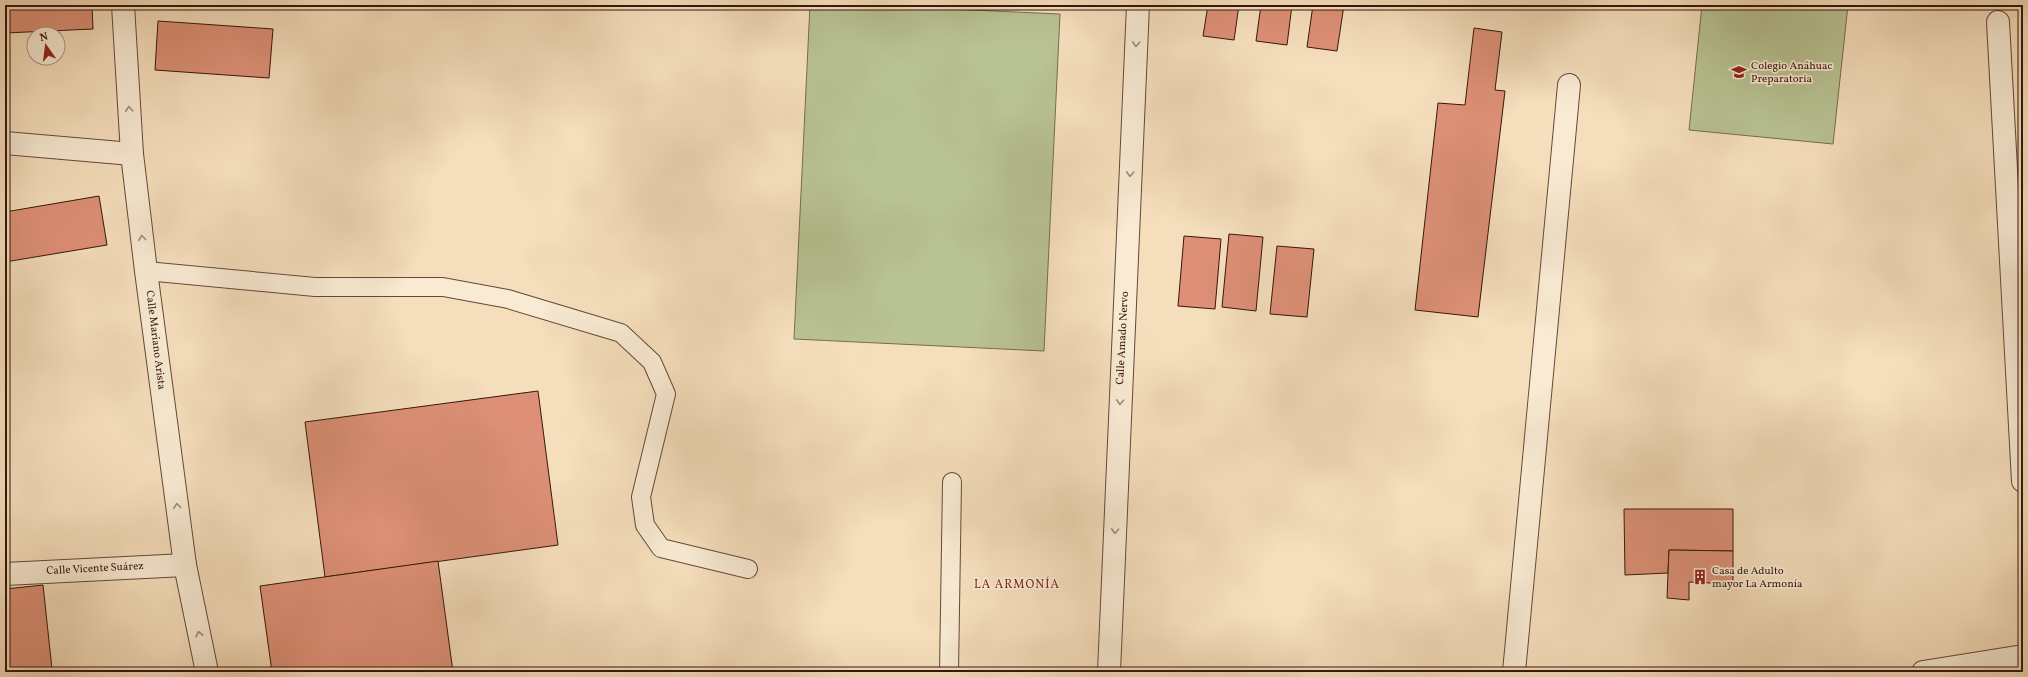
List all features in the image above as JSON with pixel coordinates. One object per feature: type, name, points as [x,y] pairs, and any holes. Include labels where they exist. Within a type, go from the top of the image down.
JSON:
[{"type":"street","name":"Calle Mariano Arista","points":[[123,5],[132,154],[146,270],[184,565],[207,672]]},
{"type":"street","name":"Calle Amado Nervo","points":[[1109,672],[1138,5]]},
{"type":"street","points":[[1998,22],[2023,481]]},
{"type":"street","points":[[1514,672],[1569,85]]},
{"type":"street","points":[[5,143],[132,154]]},
{"type":"street","name":"Calle Vicente Suárez","points":[[5,574],[184,565]]},
{"type":"street","points":[[1923,672],[2023,656]]},
{"type":"lane","points":[[146,270],[315,287],[443,287],[508,299],[621,333],[652,362],[666,394],[641,497],[646,525],[661,548],[748,569]]},
{"type":"lane","points":[[949,672],[952,482]]},
{"type":"green space","points":[[810,5],[860,5],[1060,14],[1044,351],[794,339]]},
{"type":"green space","points":[[1702,5],[1848,5],[1833,144],[1689,130]]},
{"type":"building","points":[[5,5],[92,5],[93,29],[66,30],[66,26],[26,26],[26,32],[5,33]]},
{"type":"building","points":[[1208,5],[1239,5],[1234,40],[1203,36]]},
{"type":"building","points":[[1261,5],[1292,5],[1287,45],[1256,41]]},
{"type":"building","points":[[1313,5],[1344,5],[1337,51],[1307,47]]},
{"type":"building","points":[[158,21],[273,29],[269,78],[155,70]]},
{"type":"building","points":[[1474,28],[1502,32],[1495,90],[1505,91],[1478,317],[1415,310],[1438,103],[1465,105]]},
{"type":"building","points":[[99,196],[107,245],[5,262],[5,212]]},
{"type":"building","points":[[1229,234],[1263,237],[1256,311],[1222,307]]},
{"type":"building","points":[[1184,236],[1221,239],[1215,309],[1178,306]]},
{"type":"building","points":[[1277,246],[1314,249],[1307,317],[1270,314]]},
{"type":"building","points":[[538,391],[558,545],[325,577],[305,422]]},
{"type":"building","points":[[1624,509],[1733,509],[1733,551],[1669,550],[1668,573],[1625,575]]},
{"type":"building","name":"Casa de Adulto mayor La Armonía","points":[[1669,550],[1733,551],[1733,584],[1689,582],[1689,600],[1667,598]]},
{"type":"building","points":[[438,561],[453,672],[272,672],[260,586]]},
{"type":"building","points":[[43,585],[52,669],[5,672],[5,589]]},
{"type":"place","name":"Colegio Anáhuac Preparatoria","points":[[1739,72]]},
{"type":"place","name":"Casa de Adulto mayor La Armonía","points":[[1700,577]]},
{"type":"district","name":"LA ARMONÍA","points":[[1017,585]]}]
